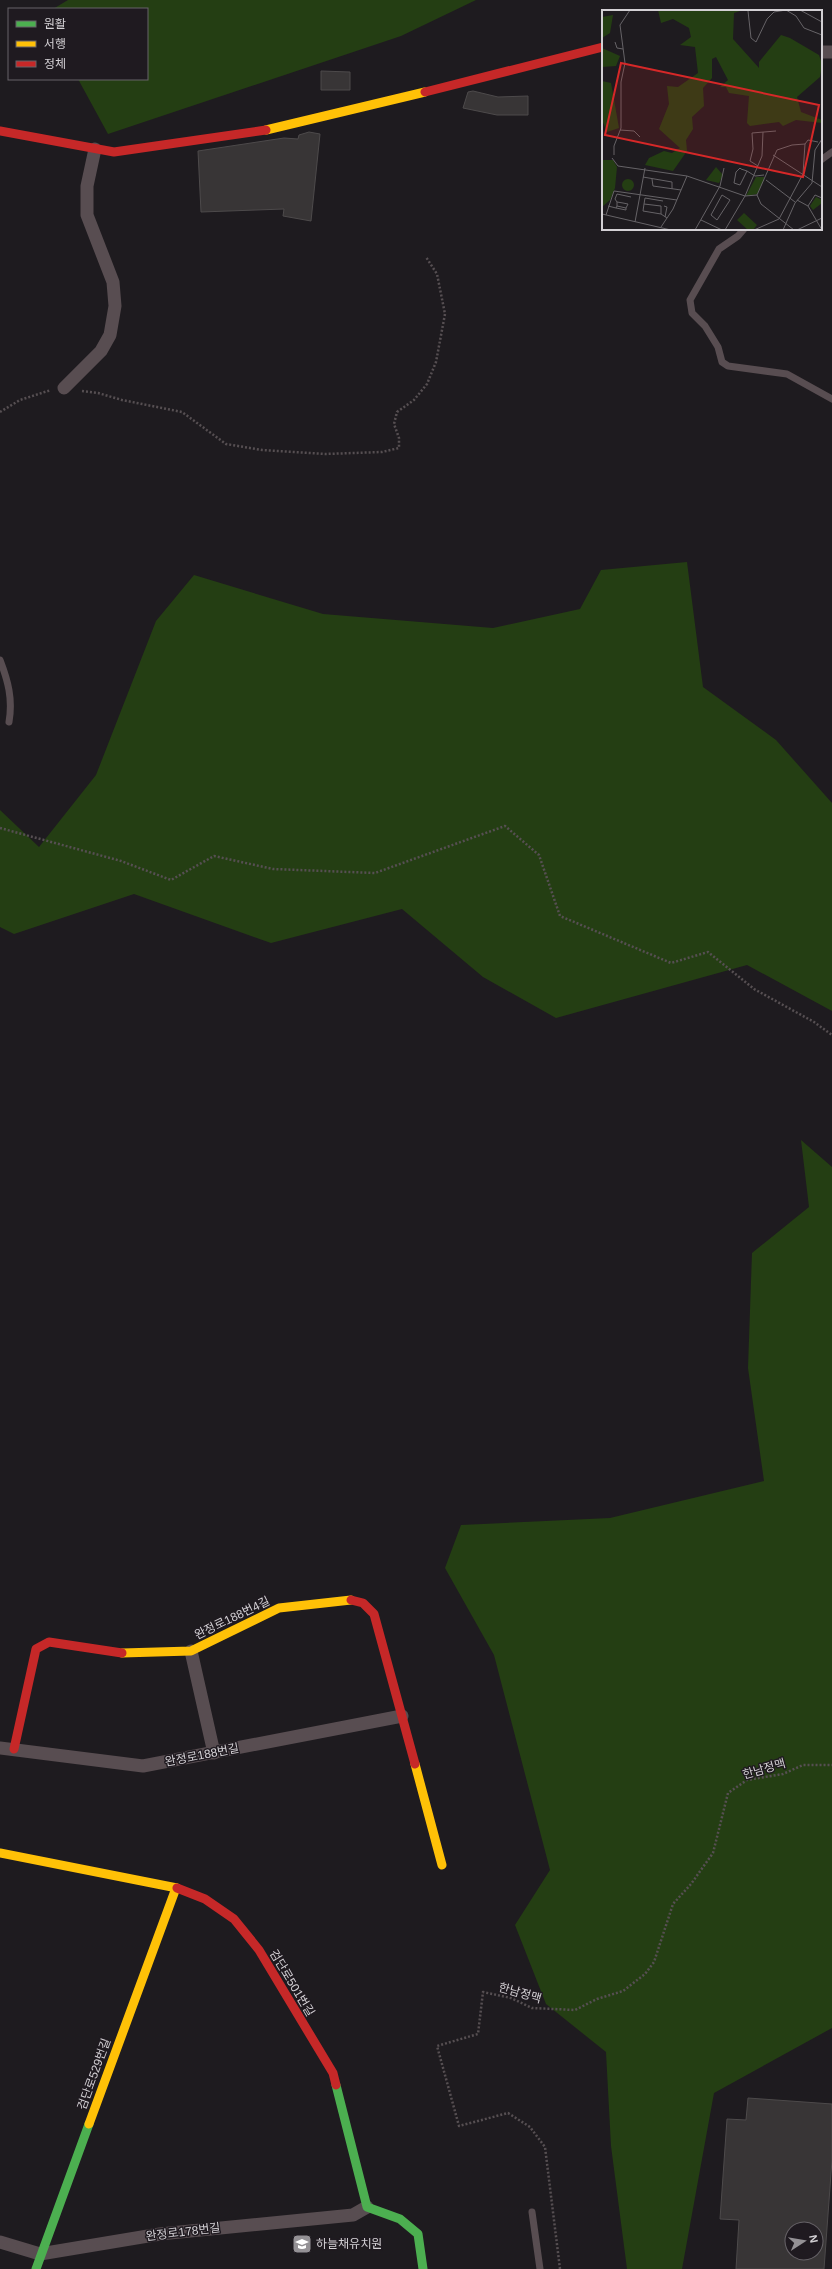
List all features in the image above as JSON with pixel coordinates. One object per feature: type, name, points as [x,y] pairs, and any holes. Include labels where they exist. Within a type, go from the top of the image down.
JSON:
[{"type":"street","points":[[0,131],[114,152],[280,128],[602,47]]},
{"type":"street","points":[[64,388],[101,351],[110,335],[115,306],[114,282],[88,215],[87,186],[95,149]]},
{"type":"street","name":"완정로188번4길","points":[[14,1750],[36,1649],[49,1642],[120,1653],[191,1651],[280,1608],[352,1600],[364,1603],[374,1614],[442,1865]]},
{"type":"street","points":[[191,1651],[214,1753]]},
{"type":"street","name":"완정로188번길","points":[[0,1748],[143,1766],[402,1716]]},
{"type":"street","name":"검단로501번길","points":[[0,1852],[176,1888],[205,1899],[234,1920],[259,1950],[333,2073],[368,2207]]},
{"type":"street","name":"검단로529번길","points":[[36,2269],[40,2254],[176,1888]]},
{"type":"street","points":[[368,2207],[400,2219],[418,2234],[422,2269]]},
{"type":"street","name":"완정로178번길","points":[[0,2242],[40,2254],[160,2234],[353,2215],[368,2207]]},
{"type":"lane","points":[[822,159],[832,152]]},
{"type":"lane","points":[[743,230],[738,236],[719,249],[710,263],[690,300],[692,312],[706,326],[718,347],[722,362],[728,366],[787,374],[832,400]]},
{"type":"lane","points":[[0,660],[8,682],[12,705],[10,722]]},
{"type":"lane","points":[[532,2212],[540,2269]]},
{"type":"path","points":[[0,412],[20,400],[49,390],[64,388],[98,392],[135,403],[182,412],[226,444],[262,450],[325,454],[382,452],[399,448],[399,438],[394,424],[397,412],[414,400],[427,384],[436,362],[445,314],[437,274],[426,257]]},
{"type":"path","points":[[0,828],[120,861],[171,880],[214,856],[273,869],[375,873],[505,826],[539,855],[560,916],[671,963],[708,952],[754,989],[814,1022],[832,1035]]},
{"type":"path","name":"한남정맥","points":[[560,2269],[545,2147],[530,2127],[508,2113],[459,2126],[437,2046],[478,2034],[483,1992],[511,1998],[532,2008],[575,2010],[597,1999],[623,1991],[645,1974],[654,1962],[673,1904],[691,1884],[713,1853],[728,1793],[746,1780],[783,1774],[803,1765],[832,1765]]},
{"type":"green space","points":[[68,0],[476,0],[401,36],[108,134],[79,80],[148,80],[148,8],[55,8]]},
{"type":"green space","points":[[687,562],[703,687],[776,740],[832,803],[832,1011],[747,965],[556,1018],[483,977],[402,909],[271,943],[134,894],[14,934],[0,927],[0,810],[39,847],[96,775],[156,621],[194,575],[323,614],[493,628],[580,609],[601,570]]},
{"type":"green space","points":[[801,1140],[832,1167],[832,2028],[714,2093],[682,2269],[627,2269],[611,2146],[606,2052],[546,2004],[515,1925],[550,1870],[494,1655],[445,1568],[461,1525],[610,1518],[764,1481],[748,1368],[752,1253],[809,1207]]},
{"type":"building","points":[[321,71],[350,72],[350,90],[321,90]]},
{"type":"building","points":[[473,91],[498,97],[528,96],[528,115],[497,115],[463,108],[468,92]]},
{"type":"building","points":[[309,132],[320,134],[311,221],[283,216],[284,209],[201,212],[198,151],[284,138],[298,139],[299,135]]},
{"type":"building","points":[[748,2098],[832,2104],[832,2160],[824,2269],[736,2269],[739,2220],[720,2219],[727,2119],[746,2120]]},
{"type":"traffic: fast","points":[[336,2085],[367,2207],[400,2219],[418,2234],[423,2269]]},
{"type":"traffic: fast","points":[[36,2269],[89,2124]]},
{"type":"traffic: slow","points":[[266,130],[425,92]]},
{"type":"traffic: slow","points":[[122,1653],[191,1651],[279,1608],[351,1600]]},
{"type":"traffic: slow","points":[[415,1764],[442,1865]]},
{"type":"traffic: slow","points":[[0,1853],[177,1888]]},
{"type":"traffic: slow","points":[[89,2124],[176,1888]]},
{"type":"traffic: jam","points":[[425,92],[602,47]]},
{"type":"traffic: jam","points":[[0,131],[114,152],[266,130]]},
{"type":"traffic: jam","points":[[351,1600],[363,1603],[374,1614],[415,1764]]},
{"type":"traffic: jam","points":[[14,1749],[36,1649],[49,1642],[122,1653]]},
{"type":"traffic: jam","points":[[177,1888],[205,1899],[234,1919],[259,1950],[333,2073],[336,2085]]},
{"type":"place","name":"하늘채유치원","points":[[302,2244]]}]
